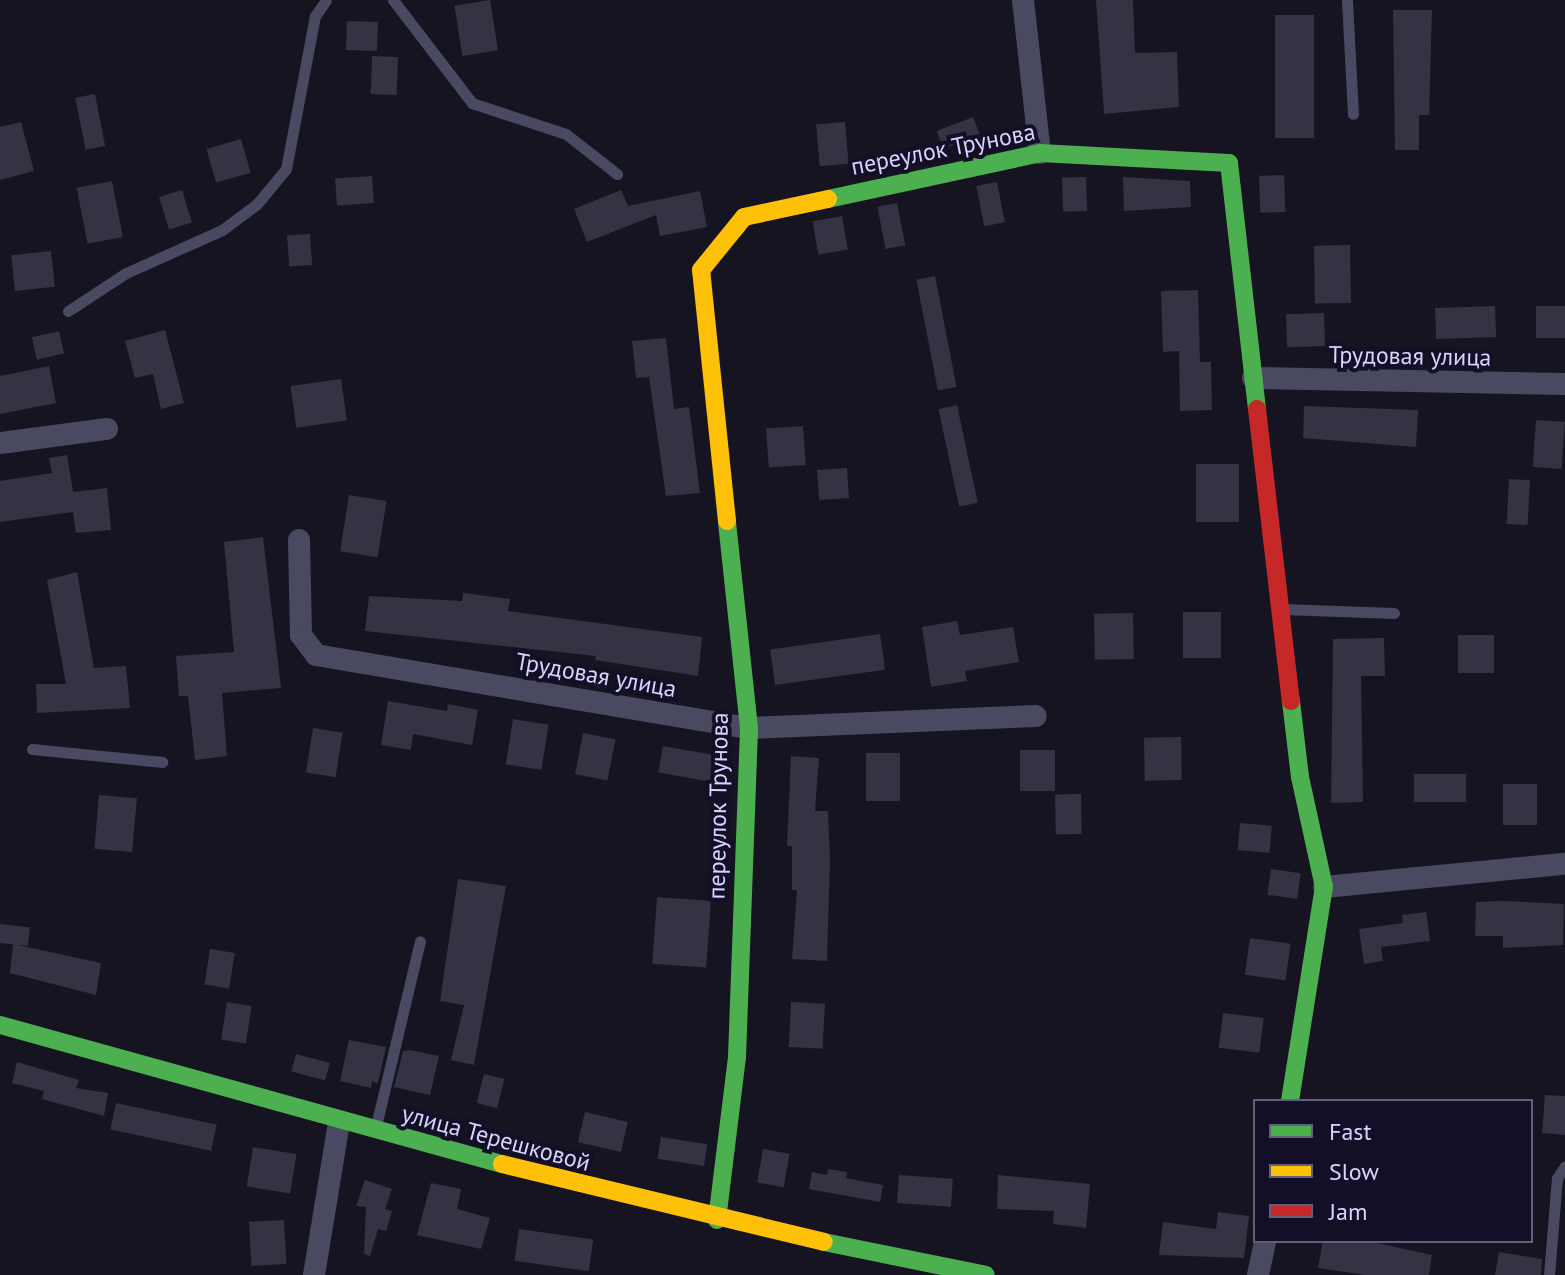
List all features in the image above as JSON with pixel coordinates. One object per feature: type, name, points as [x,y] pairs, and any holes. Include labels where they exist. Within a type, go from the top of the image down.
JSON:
[{"type":"street","points":[[1023,0],[1040,153]]},
{"type":"street","name":"переулок Трунова","points":[[717,1220],[737,1057],[749,728],[701,270],[744,217],[1040,153],[1229,163],[1300,777],[1324,887],[1290,1099]]},
{"type":"street","name":"Трудовая улица","points":[[1253,378],[1565,384]]},
{"type":"street","points":[[0,443],[107,429]]},
{"type":"street","name":"Трудовая улица","points":[[299,540],[301,635],[316,655],[749,728],[1036,716]]},
{"type":"street","points":[[1324,887],[1565,864]]},
{"type":"street","name":"улица Терешковой","points":[[0,1025],[98,1049],[339,1122],[717,1220],[986,1275]]},
{"type":"street","points":[[314,1275],[339,1122]]},
{"type":"street","points":[[1258,1275],[1265,1243]]},
{"type":"lane","points":[[68,311],[126,273],[222,230],[257,204],[286,169],[315,16],[326,0]]},
{"type":"lane","points":[[393,0],[472,103],[566,134],[617,174]]},
{"type":"lane","points":[[1347,0],[1353,114]]},
{"type":"lane","points":[[1282,609],[1394,613]]},
{"type":"lane","points":[[32,749],[162,762]]},
{"type":"lane","points":[[375,1131],[420,941]]},
{"type":"lane","points":[[1549,1275],[1557,1178],[1565,1166]]},
{"type":"building","points":[[490,0],[498,50],[462,56],[454,6]]},
{"type":"building","points":[[1096,0],[1133,0],[1135,53],[1177,52],[1179,107],[1104,114]]},
{"type":"building","points":[[1393,10],[1432,10],[1429,115],[1419,115],[1419,150],[1395,150]]},
{"type":"building","points":[[1275,15],[1314,15],[1314,138],[1275,138]]},
{"type":"building","points":[[347,21],[378,22],[377,51],[346,50]]},
{"type":"building","points":[[372,56],[398,57],[397,95],[371,94]]},
{"type":"building","points":[[95,94],[105,146],[85,150],[75,98]]},
{"type":"building","points":[[973,117],[980,135],[943,149],[937,131]]},
{"type":"building","points":[[21,122],[34,171],[0,180],[0,127]]},
{"type":"building","points":[[845,122],[849,164],[820,166],[816,125]]},
{"type":"building","points":[[241,139],[251,173],[216,183],[206,149]]},
{"type":"building","points":[[1284,175],[1285,212],[1260,213],[1259,176]]},
{"type":"building","points":[[372,176],[374,203],[337,206],[335,179]]},
{"type":"building","points":[[1086,177],[1087,211],[1063,212],[1062,178]]},
{"type":"building","points":[[1123,177],[1190,181],[1191,207],[1124,211]]},
{"type":"building","points":[[112,181],[123,237],[88,244],[77,188]]},
{"type":"building","points":[[997,182],[1005,222],[984,226],[976,186]]},
{"type":"building","points":[[182,190],[192,223],[169,230],[159,197]]},
{"type":"building","points":[[621,190],[628,206],[700,191],[707,227],[660,236],[656,215],[587,242],[574,209]]},
{"type":"building","points":[[897,203],[905,245],[886,249],[877,207]]},
{"type":"building","points":[[842,216],[848,249],[818,255],[812,221]]},
{"type":"building","points":[[310,234],[312,265],[289,267],[287,236]]},
{"type":"building","points":[[1350,245],[1351,303],[1315,304],[1314,246]]},
{"type":"building","points":[[51,251],[55,287],[15,291],[11,255]]},
{"type":"building","points":[[935,276],[957,387],[938,391],[916,280]]},
{"type":"building","points":[[1198,290],[1200,362],[1211,362],[1212,410],[1180,411],[1179,351],[1163,352],[1161,291]]},
{"type":"building","points":[[1495,306],[1496,337],[1436,339],[1435,308]]},
{"type":"building","points":[[1536,306],[1565,306],[1565,338],[1536,338]]},
{"type":"building","points":[[1324,313],[1325,346],[1287,347],[1286,314]]},
{"type":"building","points":[[165,330],[184,403],[161,409],[153,374],[135,378],[125,341]]},
{"type":"building","points":[[59,331],[64,353],[37,360],[32,337]]},
{"type":"building","points":[[666,338],[674,409],[689,407],[700,493],[666,496],[649,377],[636,378],[632,341]]},
{"type":"building","points":[[49,366],[56,403],[0,414],[0,376]]},
{"type":"building","points":[[341,379],[347,421],[296,428],[290,386]]},
{"type":"building","points":[[957,405],[978,503],[959,507],[938,409]]},
{"type":"building","points":[[1304,406],[1418,410],[1416,447],[1303,438]]},
{"type":"building","points":[[1536,420],[1565,422],[1562,469],[1533,467]]},
{"type":"building","points":[[803,426],[806,465],[769,467],[766,429]]},
{"type":"building","points":[[67,455],[73,492],[107,488],[111,530],[76,533],[73,512],[0,522],[0,481],[52,473],[49,458]]},
{"type":"building","points":[[1196,464],[1239,464],[1239,522],[1196,522]]},
{"type":"building","points":[[847,468],[849,498],[819,500],[817,470]]},
{"type":"building","points":[[1509,479],[1530,480],[1528,525],[1507,524]]},
{"type":"building","points":[[349,495],[387,501],[378,557],[340,551]]},
{"type":"building","points":[[263,537],[281,688],[222,693],[227,756],[195,760],[188,696],[179,696],[176,656],[234,652],[224,542]]},
{"type":"building","points":[[77,572],[94,668],[126,666],[130,708],[37,713],[36,684],[66,684],[47,580]]},
{"type":"building","points":[[463,593],[510,599],[508,611],[702,637],[698,676],[595,660],[596,656],[365,631],[369,596],[462,601]]},
{"type":"building","points":[[1183,612],[1221,612],[1221,658],[1183,658]]},
{"type":"building","points":[[1133,613],[1134,659],[1095,660],[1094,614]]},
{"type":"building","points":[[957,621],[960,635],[1013,627],[1019,662],[965,671],[967,681],[931,687],[922,627]]},
{"type":"building","points":[[880,634],[885,670],[775,685],[770,649]]},
{"type":"building","points":[[1458,635],[1494,635],[1494,673],[1458,673]]},
{"type":"building","points":[[1384,638],[1385,676],[1361,676],[1363,802],[1331,803],[1333,639]]},
{"type":"building","points":[[388,701],[447,711],[448,704],[478,710],[472,745],[413,734],[411,750],[381,745]]},
{"type":"building","points":[[513,719],[549,725],[541,770],[506,764]]},
{"type":"building","points":[[313,728],[343,733],[336,777],[306,772]]},
{"type":"building","points":[[583,733],[615,739],[607,781],[575,774]]},
{"type":"building","points":[[1181,737],[1182,780],[1145,781],[1144,738]]},
{"type":"building","points":[[663,746],[722,756],[717,783],[658,773]]},
{"type":"building","points":[[1020,750],[1055,750],[1055,791],[1020,791]]},
{"type":"building","points":[[866,753],[900,753],[900,801],[866,801]]},
{"type":"building","points":[[791,756],[819,758],[815,811],[828,811],[830,861],[827,961],[792,959],[797,890],[792,890],[792,846],[787,846]]},
{"type":"building","points":[[1414,774],[1466,774],[1466,802],[1414,802]]},
{"type":"building","points":[[1503,784],[1537,784],[1537,825],[1503,825]]},
{"type":"building","points":[[1055,794],[1081,794],[1082,834],[1056,834]]},
{"type":"building","points":[[99,795],[137,798],[132,852],[94,849]]},
{"type":"building","points":[[1240,823],[1272,826],[1270,853],[1238,850]]},
{"type":"building","points":[[1271,869],[1301,873],[1297,899],[1267,895]]},
{"type":"building","points":[[458,879],[506,886],[474,1065],[451,1060],[464,1005],[440,1001]]},
{"type":"building","points":[[657,897],[711,901],[706,968],[652,964]]},
{"type":"building","points":[[1476,902],[1564,904],[1563,945],[1503,948],[1503,936],[1475,936]]},
{"type":"building","points":[[1426,912],[1430,941],[1381,947],[1383,961],[1364,964],[1359,929],[1403,923],[1402,915]]},
{"type":"building","points":[[0,924],[30,927],[28,946],[0,943]]},
{"type":"building","points":[[1250,938],[1291,944],[1285,980],[1245,975]]},
{"type":"building","points":[[13,944],[101,963],[96,995],[10,973]]},
{"type":"building","points":[[210,949],[235,953],[229,988],[204,985]]},
{"type":"building","points":[[227,1002],[252,1006],[246,1043],[221,1040]]},
{"type":"building","points":[[791,1002],[825,1004],[823,1049],[789,1047]]},
{"type":"building","points":[[1223,1013],[1264,1018],[1259,1053],[1219,1048]]},
{"type":"building","points":[[349,1040],[386,1047],[378,1083],[372,1081],[371,1088],[340,1081]]},
{"type":"building","points":[[403,1051],[439,1056],[430,1095],[394,1087]]},
{"type":"building","points":[[296,1054],[330,1063],[325,1080],[291,1071]]},
{"type":"building","points":[[17,1062],[79,1080],[76,1088],[108,1093],[104,1116],[42,1099],[44,1091],[12,1083]]},
{"type":"building","points":[[484,1074],[504,1079],[497,1108],[477,1103]]},
{"type":"building","points":[[1545,1095],[1565,1096],[1565,1135],[1542,1133]]},
{"type":"building","points":[[116,1103],[217,1124],[211,1151],[110,1129]]},
{"type":"building","points":[[585,1112],[628,1122],[621,1152],[578,1142]]},
{"type":"building","points":[[661,1137],[707,1144],[704,1166],[658,1159]]},
{"type":"building","points":[[253,1147],[296,1154],[290,1193],[247,1187]]},
{"type":"building","points":[[763,1149],[790,1154],[784,1187],[757,1182]]},
{"type":"building","points":[[828,1169],[847,1172],[846,1178],[883,1185],[880,1202],[809,1189],[812,1172],[827,1175]]},
{"type":"building","points":[[899,1175],[953,1179],[951,1207],[897,1203]]},
{"type":"building","points":[[998,1175],[1090,1184],[1086,1228],[1053,1224],[1054,1211],[997,1209]]},
{"type":"building","points":[[365,1180],[392,1189],[385,1209],[392,1211],[386,1231],[378,1229],[370,1256],[364,1254],[366,1207],[356,1206]]},
{"type":"building","points":[[431,1183],[461,1189],[457,1209],[490,1218],[481,1249],[417,1235]]},
{"type":"building","points":[[1218,1212],[1249,1216],[1244,1258],[1159,1255],[1163,1222],[1216,1229]]},
{"type":"building","points":[[284,1220],[286,1264],[251,1266],[249,1222]]},
{"type":"building","points":[[519,1229],[593,1239],[589,1271],[515,1261]]},
{"type":"building","points":[[1323,1243],[1377,1243],[1432,1255],[1429,1275],[1365,1275],[1318,1268]]},
{"type":"building","points":[[1499,1252],[1542,1259],[1541,1275],[1495,1275]]},
{"type":"traffic: fast","points":[[828,199],[1040,153],[1229,163],[1257,409]]},
{"type":"traffic: fast","points":[[717,1220],[737,1057],[749,728],[727,521]]},
{"type":"traffic: fast","points":[[1290,1099],[1324,887],[1300,777],[1291,701]]},
{"type":"traffic: fast","points":[[0,1025],[502,1164]]},
{"type":"traffic: fast","points":[[824,1242],[986,1275]]},
{"type":"traffic: slow","points":[[727,521],[701,270],[744,217],[828,199]]},
{"type":"traffic: slow","points":[[502,1164],[824,1242]]},
{"type":"traffic: jam","points":[[1257,409],[1291,701]]}]
